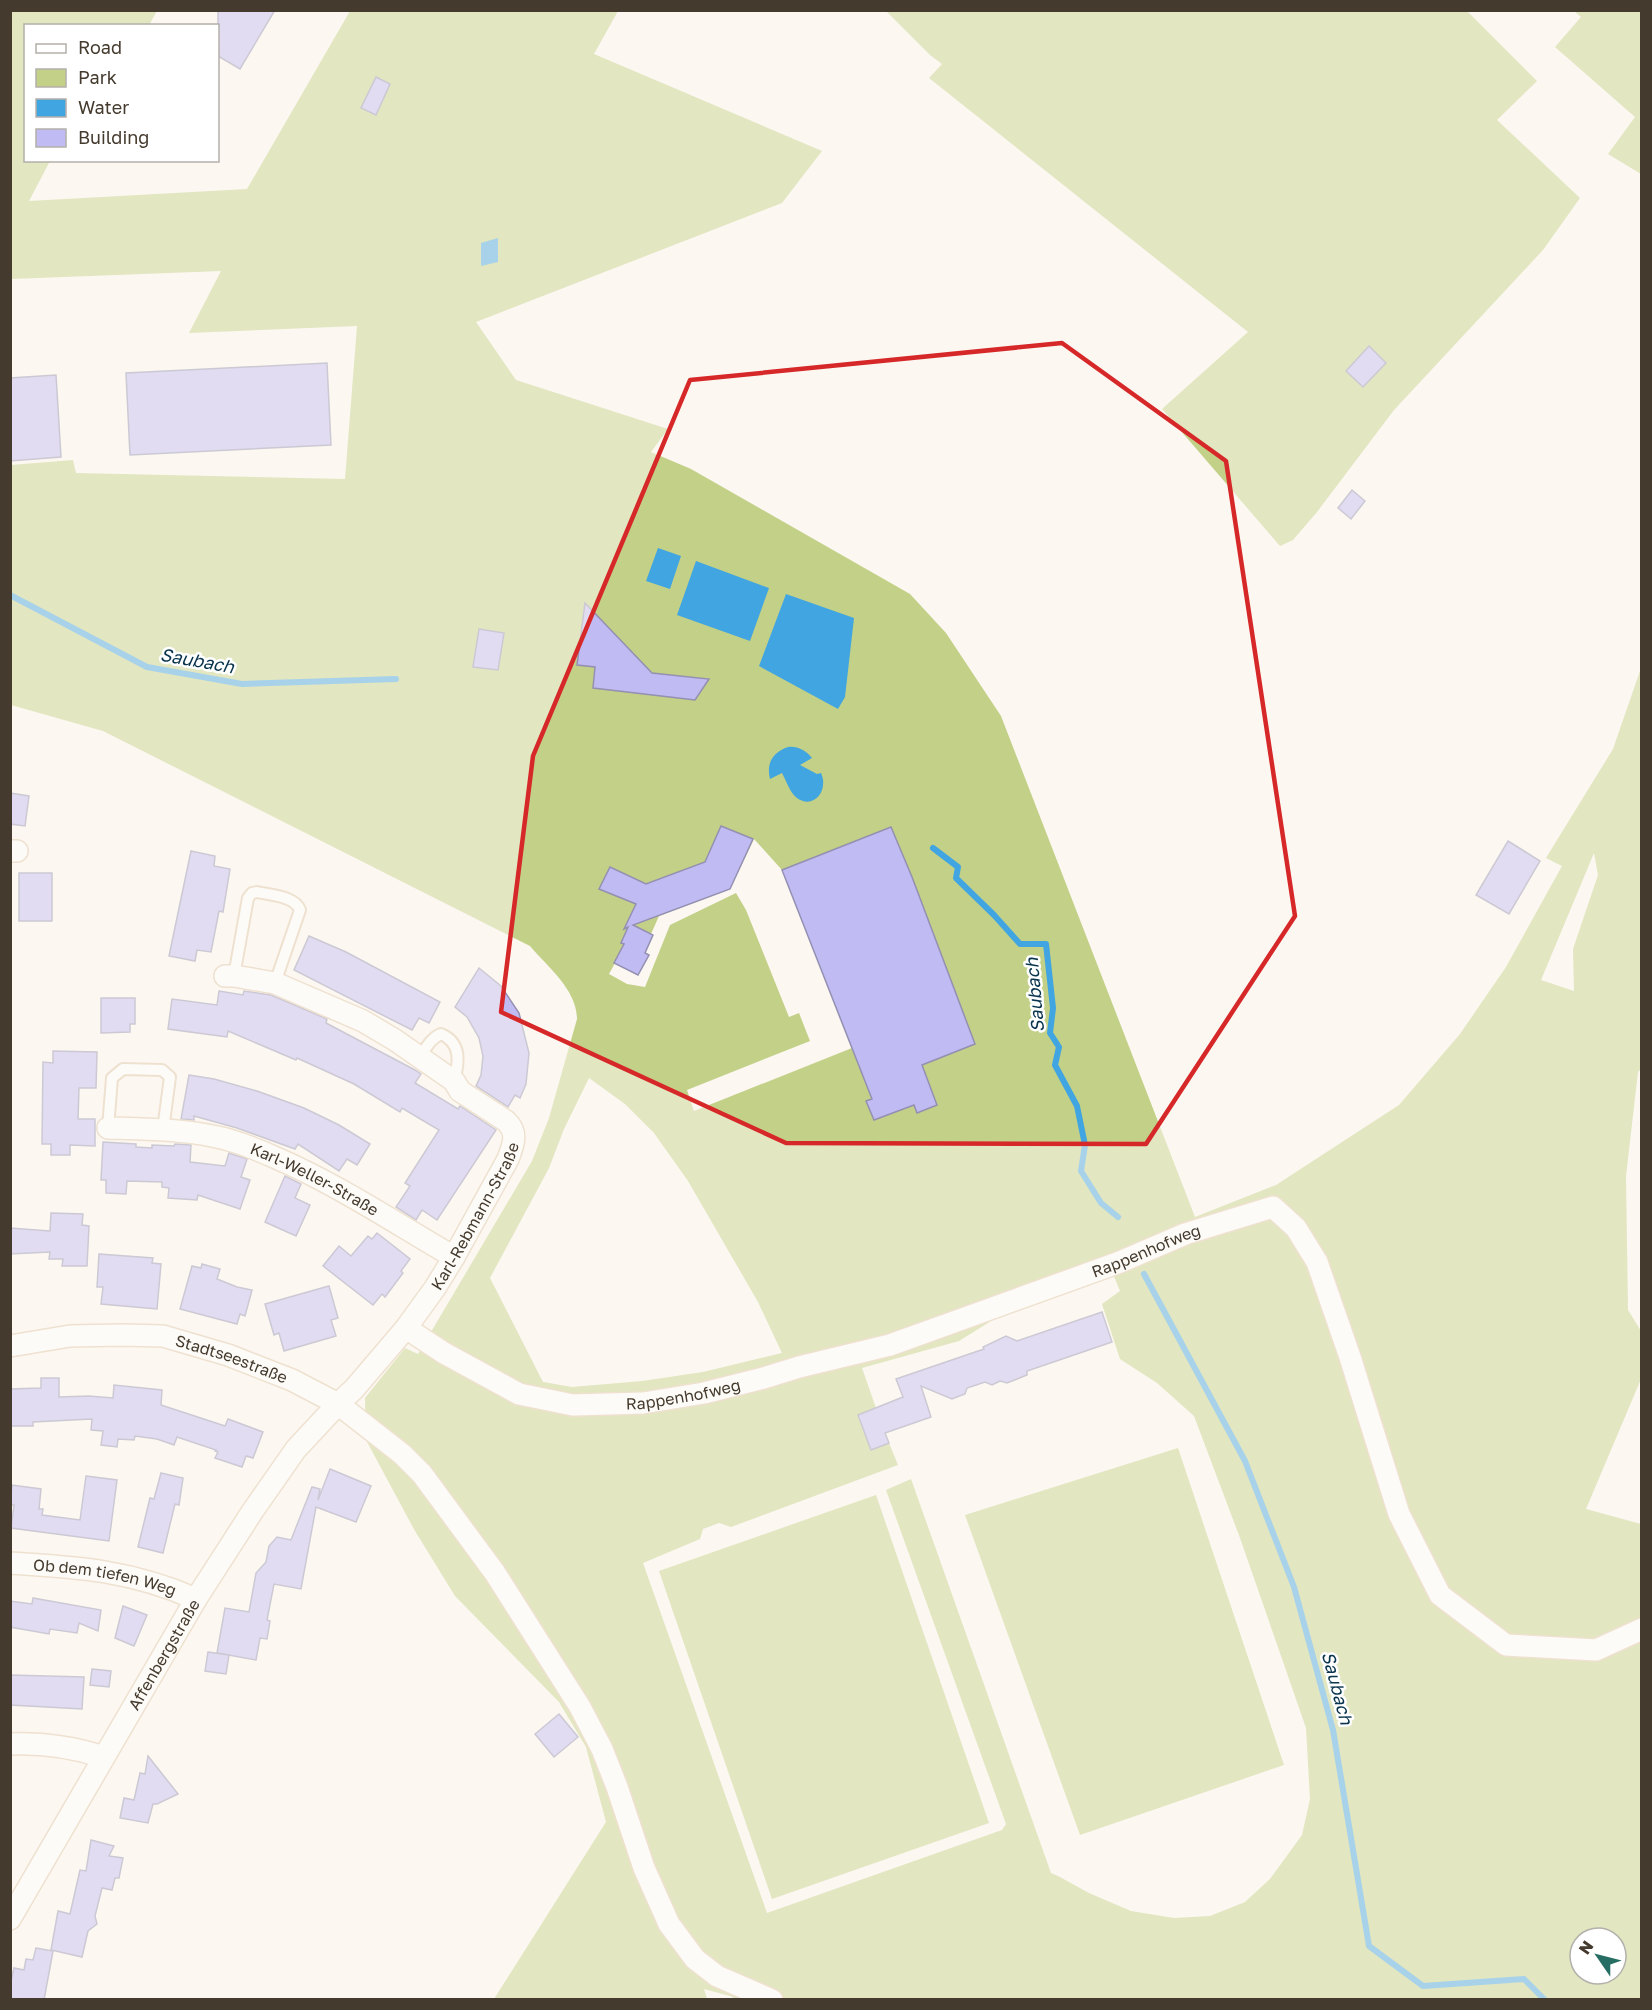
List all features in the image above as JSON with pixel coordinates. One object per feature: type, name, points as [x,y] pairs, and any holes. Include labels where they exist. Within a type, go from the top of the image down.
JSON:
[{"type":"street","name":"Karl-Rebmann-Straße","points":[[230,976],[275,982],[363,1021],[454,1081],[460,1091],[506,1121],[514,1133],[514,1144],[508,1159],[435,1288],[406,1328],[354,1389],[338,1404]]},
{"type":"street","name":"Karl-Weller-Straße","points":[[108,1128],[163,1130],[219,1137],[255,1149],[303,1169],[454,1257]]},
{"type":"street","name":"Rappenhofweg","points":[[406,1328],[444,1353],[519,1394],[573,1405],[643,1402],[704,1393],[890,1345],[1120,1262],[1185,1234],[1273,1207],[1296,1228],[1317,1262],[1350,1357],[1399,1514],[1440,1595],[1506,1645],[1596,1650],[1641,1629]]},
{"type":"street","name":"Stadtseestraße","points":[[10,1346],[70,1336],[163,1336],[228,1355],[292,1380],[338,1404],[402,1454],[422,1474],[495,1573],[580,1707],[603,1749],[644,1868],[669,1924],[695,1959],[710,1971],[772,2000]]},
{"type":"street","name":"Affenbergstraße","points":[[10,1919],[196,1599],[290,1458],[338,1404]]},
{"type":"street","name":"Ob dem tiefen Weg","points":[[10,1563],[84,1567],[133,1576],[172,1588],[196,1599]]},
{"type":"street","points":[[10,1744],[78,1749],[103,1757]]},
{"type":"lane","name":"Karl-Rebmann-Straße","points":[[230,976],[248,898],[252,893],[257,892],[292,901],[298,905],[300,910],[275,982]]},
{"type":"lane","points":[[420,1057],[437,1036],[441,1034],[447,1037],[453,1042],[459,1056],[454,1081]]},
{"type":"lane","name":"Karl-Weller-Straße","points":[[108,1128],[111,1078],[123,1069],[162,1070],[170,1077],[163,1130]]},
{"type":"highlighted area","points":[[1062,343],[1226,461],[1295,916],[1146,1144],[786,1143],[501,1012],[533,756],[690,380]]},
{"type":"green space","points":[[10,11],[157,11],[150,24],[24,24],[24,162],[49,162],[29,201],[247,189],[350,11],[618,11],[594,54],[822,151],[782,203],[476,322],[516,380],[668,429],[651,452],[691,469],[910,594],[946,633],[1001,716],[1195,1217],[1276,1185],[1399,1105],[1460,1034],[1506,967],[1562,866],[1546,858],[1613,749],[1641,668],[1642,1068],[1638,1072],[1626,1176],[1628,1310],[1641,1331],[1641,1379],[1586,1509],[1641,1524],[1641,1999],[738,2000],[704,1989],[707,1999],[494,1999],[606,1822],[586,1747],[559,1702],[455,1596],[415,1531],[366,1440],[365,1398],[405,1348],[418,1354],[532,1161],[549,1118],[577,1019],[576,1008],[567,989],[530,946],[103,731],[11,705],[11,465],[73,460],[76,473],[345,479],[357,326],[189,333],[221,271],[11,279]],"holes":[[[754,839],[782,870],[852,1048],[694,1111],[687,1090],[810,1041],[799,1013],[789,1017],[746,910],[736,893],[670,925],[645,987],[627,984],[609,974],[615,963],[638,975],[649,955],[645,952],[659,916],[730,889]],[[1594,853],[1598,875],[1573,949],[1574,991],[1541,980]],[[589,1078],[625,1104],[654,1133],[688,1181],[758,1302],[782,1353],[703,1372],[642,1381],[572,1387],[543,1382],[490,1278],[549,1168],[564,1129]],[[1113,1274],[1120,1291],[1102,1304],[1120,1359],[1157,1383],[1194,1416],[1240,1538],[1306,1728],[1310,1799],[1302,1835],[1270,1879],[1245,1902],[1210,1916],[1174,1918],[1131,1911],[1051,1873],[911,1479],[886,1490],[1006,1824],[1002,1830],[767,1913],[643,1563],[700,1539],[703,1529],[719,1523],[731,1527],[898,1465],[889,1443],[871,1450],[858,1416],[876,1408],[862,1368],[959,1341],[996,1318]]]},
{"type":"green space","points":[[886,11],[1467,11],[1537,81],[1497,120],[1580,198],[1543,250],[1394,410],[1293,540],[1280,546],[1162,409],[1248,332],[929,78],[942,64]]},
{"type":"green space","points":[[1574,11],[1641,11],[1641,174],[1608,154],[1635,117],[1555,47],[1581,17]]},
{"type":"green space","points":[[1178,1448],[1284,1765],[1080,1835],[965,1515]]},
{"type":"green space","points":[[876,1495],[989,1823],[772,1899],[659,1571]]},
{"type":"water","points":[[498,238],[498,262],[481,266],[481,243]]},
{"type":"water","points":[[658,548],[681,556],[670,589],[646,581]]},
{"type":"water","points":[[696,561],[769,588],[750,641],[677,615]]},
{"type":"water","points":[[786,594],[854,618],[845,697],[838,709],[759,666]]},
{"type":"water","points":[[788,747],[798,748],[807,753],[812,758],[800,765],[817,774],[821,773],[823,786],[814,800],[809,802],[797,798],[790,790],[782,773],[770,779],[769,768],[772,759],[778,752]]},
{"type":"building","points":[[218,10],[275,10],[240,69],[219,57]]},
{"type":"building","points":[[376,77],[390,84],[376,115],[361,108]]},
{"type":"building","points":[[1369,346],[1386,363],[1363,387],[1346,371]]},
{"type":"building","points":[[327,363],[331,445],[130,455],[126,373]]},
{"type":"building","points":[[56,375],[61,457],[10,461],[10,378]]},
{"type":"building","points":[[1352,490],[1365,501],[1351,519],[1338,508]]},
{"type":"building","points":[[585,603],[652,673],[709,679],[695,700],[593,688],[595,667],[577,665]]},
{"type":"building","points":[[479,629],[504,633],[498,670],[473,667]]},
{"type":"building","points":[[10,793],[29,796],[25,826],[10,824]]},
{"type":"building","points":[[721,826],[753,839],[730,889],[633,925],[653,935],[645,953],[649,955],[638,975],[614,963],[624,944],[621,943],[628,927],[624,929],[636,904],[599,889],[610,867],[646,884],[705,862]]},
{"type":"building","points":[[891,827],[975,1044],[922,1065],[937,1105],[917,1113],[914,1105],[874,1120],[866,1101],[872,1099],[782,870]]},
{"type":"building","points":[[1508,841],[1540,861],[1509,914],[1476,895]]},
{"type":"building","points":[[191,851],[215,856],[214,866],[230,869],[223,912],[219,911],[211,952],[197,950],[195,961],[169,956]]},
{"type":"building","points":[[19,873],[52,873],[52,921],[19,921]]},
{"type":"building","points":[[309,936],[346,952],[440,1002],[429,1023],[419,1018],[412,1030],[294,970]]},
{"type":"building","points":[[479,968],[501,986],[519,1013],[529,1053],[526,1084],[520,1098],[515,1095],[508,1107],[476,1086],[481,1075],[483,1056],[479,1038],[467,1017],[455,1007]]},
{"type":"building","points":[[219,991],[243,995],[244,991],[271,995],[327,1019],[326,1023],[415,1070],[421,1074],[415,1083],[458,1109],[460,1106],[496,1130],[437,1220],[422,1210],[416,1220],[396,1207],[410,1186],[405,1183],[439,1130],[402,1108],[400,1112],[354,1084],[297,1058],[296,1060],[228,1031],[227,1037],[168,1029],[172,999],[217,1005]]},
{"type":"building","points":[[101,998],[135,998],[135,1024],[130,1024],[130,1032],[101,1033]]},
{"type":"building","points":[[53,1051],[97,1052],[96,1088],[79,1088],[78,1119],[95,1119],[95,1146],[70,1145],[70,1155],[51,1155],[51,1144],[42,1144],[43,1062],[53,1063]]},
{"type":"building","points":[[189,1075],[214,1079],[257,1091],[304,1108],[339,1125],[370,1144],[357,1165],[347,1159],[339,1171],[298,1144],[295,1149],[237,1128],[194,1116],[194,1120],[181,1119]]},
{"type":"building","points":[[103,1142],[136,1144],[136,1147],[152,1148],[152,1145],[191,1145],[190,1162],[225,1166],[229,1153],[247,1159],[241,1177],[250,1180],[240,1209],[198,1195],[197,1200],[168,1198],[169,1188],[162,1187],[162,1182],[127,1181],[126,1194],[106,1193],[106,1180],[101,1180]]},
{"type":"building","points":[[285,1176],[301,1184],[295,1198],[310,1205],[296,1236],[265,1222]]},
{"type":"building","points":[[51,1213],[83,1214],[82,1225],[89,1226],[87,1266],[62,1266],[63,1259],[49,1259],[50,1252],[10,1254],[10,1228],[50,1231]]},
{"type":"building","points":[[377,1233],[410,1259],[401,1271],[403,1273],[385,1297],[382,1294],[373,1305],[323,1266],[339,1246],[351,1256],[368,1236],[372,1239]]},
{"type":"building","points":[[99,1254],[153,1258],[152,1263],[161,1264],[157,1309],[101,1304],[103,1287],[97,1287]]},
{"type":"building","points":[[202,1264],[220,1269],[217,1279],[252,1290],[245,1316],[240,1314],[237,1324],[180,1309],[192,1266],[201,1268]]},
{"type":"building","points":[[329,1286],[338,1318],[331,1320],[336,1336],[284,1351],[279,1333],[274,1335],[265,1304]]},
{"type":"building","points":[[1102,1312],[1112,1342],[1027,1371],[1027,1375],[1007,1383],[1000,1381],[992,1385],[985,1382],[967,1388],[965,1394],[952,1399],[921,1386],[931,1417],[885,1433],[889,1443],[871,1450],[858,1415],[903,1397],[896,1379],[984,1349],[983,1347],[1006,1336],[1017,1341]]},
{"type":"building","points":[[41,1378],[59,1378],[59,1397],[113,1398],[114,1385],[162,1390],[161,1405],[225,1426],[228,1419],[263,1432],[253,1458],[246,1456],[242,1467],[215,1458],[218,1452],[216,1450],[177,1437],[174,1445],[157,1439],[135,1436],[134,1440],[118,1439],[117,1447],[101,1445],[103,1431],[91,1430],[92,1419],[33,1422],[33,1426],[10,1426],[10,1389],[41,1388]]},
{"type":"building","points":[[330,1469],[371,1486],[356,1522],[316,1507],[301,1589],[274,1584],[267,1620],[270,1621],[267,1639],[260,1638],[256,1660],[217,1653],[225,1608],[249,1612],[256,1573],[266,1562],[269,1546],[277,1537],[291,1540],[312,1487],[320,1489],[318,1500]]},
{"type":"building","points":[[161,1473],[183,1478],[179,1505],[175,1504],[163,1553],[138,1547],[150,1498],[154,1499]]},
{"type":"building","points":[[86,1476],[117,1480],[109,1541],[11,1528],[14,1505],[10,1505],[12,1485],[41,1489],[39,1509],[43,1509],[42,1515],[80,1520]]},
{"type":"building","points":[[33,1598],[101,1610],[98,1631],[79,1623],[77,1633],[50,1629],[49,1634],[10,1627],[10,1601],[32,1604]]},
{"type":"building","points":[[123,1606],[147,1615],[134,1646],[115,1638]]},
{"type":"building","points":[[208,1652],[229,1655],[226,1674],[205,1671]]},
{"type":"building","points":[[92,1669],[111,1671],[109,1687],[90,1685]]},
{"type":"building","points":[[10,1675],[84,1677],[82,1709],[10,1705]]},
{"type":"building","points":[[559,1714],[578,1737],[554,1757],[535,1734]]},
{"type":"building","points":[[148,1756],[178,1794],[153,1804],[148,1823],[120,1818],[124,1798],[134,1800],[140,1773],[145,1774]]},
{"type":"building","points":[[91,1840],[114,1846],[109,1856],[123,1858],[119,1878],[115,1878],[112,1890],[102,1888],[95,1916],[97,1924],[88,1931],[82,1957],[51,1950],[58,1911],[70,1914],[80,1870],[86,1871]]},
{"type":"building","points":[[36,1948],[53,1951],[44,2000],[10,2000],[10,1985],[14,1968],[24,1970],[26,1959],[33,1960]]},
{"type":"waterway","name":"Saubach","points":[[10,595],[147,667],[242,684],[396,679]]},
{"type":"waterway","name":"Saubach","points":[[933,848],[958,867],[956,878],[1020,944],[1046,944],[1053,1008],[1050,1033],[1059,1047],[1055,1065],[1077,1106],[1085,1145],[1081,1171],[1101,1203],[1118,1217]]},
{"type":"waterway","name":"Saubach","points":[[1144,1274],[1245,1461],[1294,1587],[1333,1730],[1369,1946],[1423,1986],[1524,1979],[1545,2000]]}]
